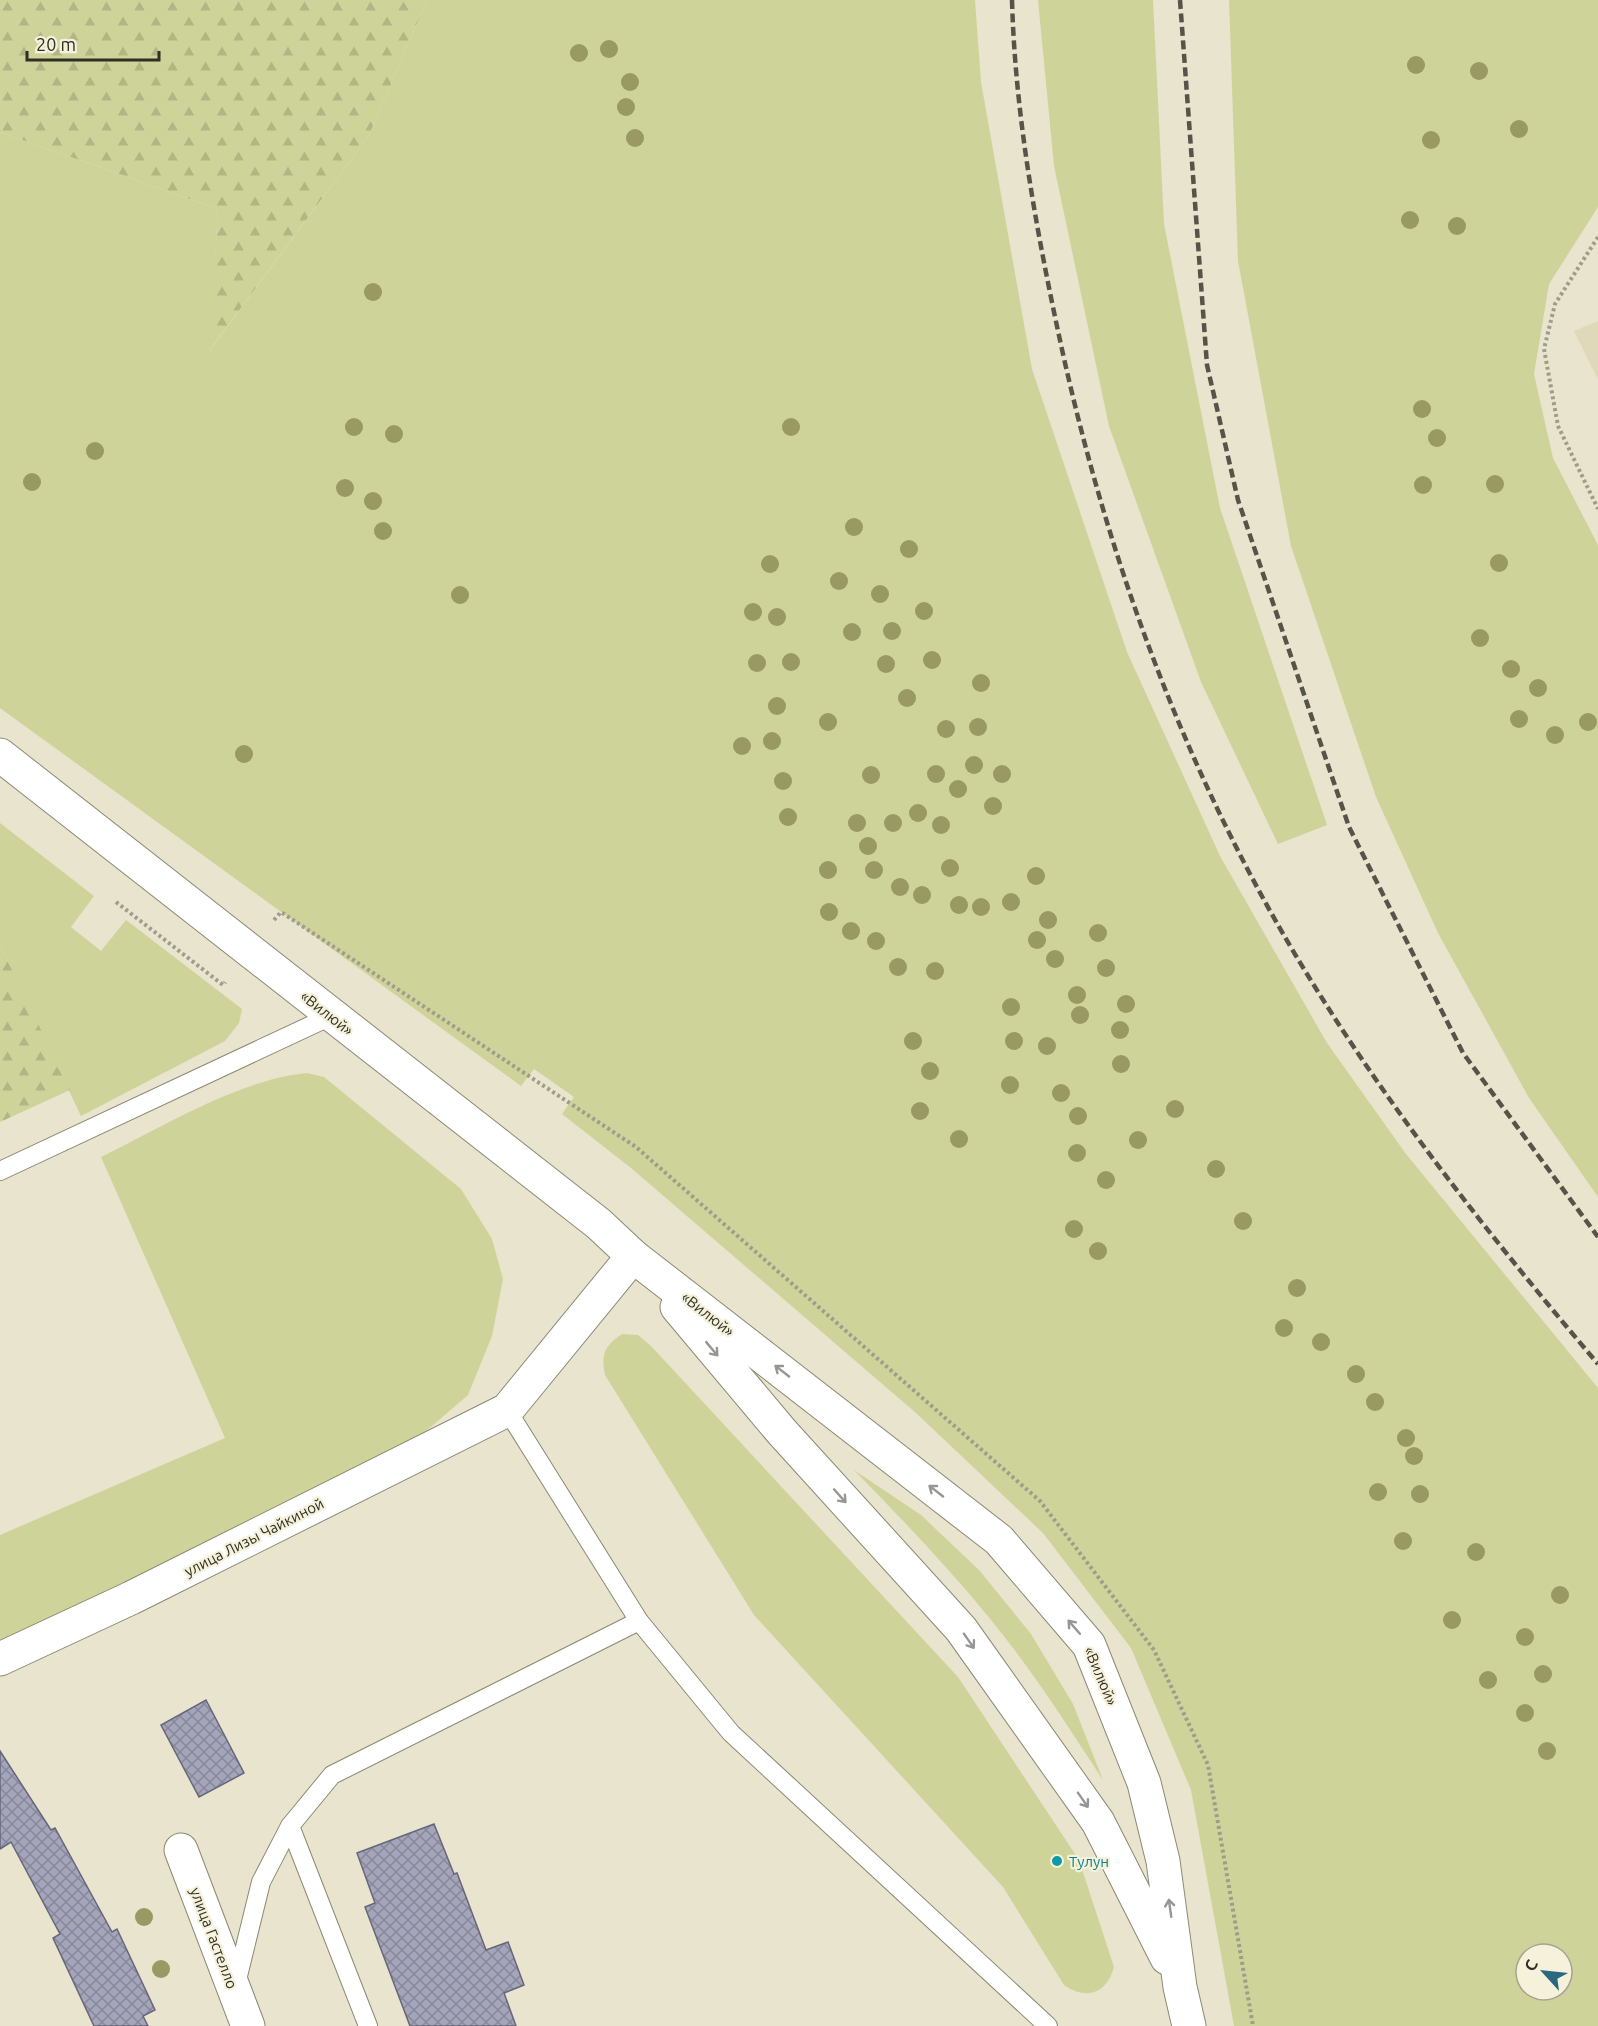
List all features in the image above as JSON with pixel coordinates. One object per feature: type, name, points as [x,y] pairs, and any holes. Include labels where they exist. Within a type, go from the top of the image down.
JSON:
[{"type":"main road","name":"«Вилюй»","points":[[0,755],[599,1224],[633,1256],[999,1540],[1089,1645],[1144,1783],[1163,1861],[1180,1987],[1189,2026]]},
{"type":"main road","points":[[507,1410],[633,1256],[782,1432],[961,1629],[1098,1822],[1180,1987]]},
{"type":"main road","name":"улица Лизы Чайкиной","points":[[0,1659],[131,1598],[507,1410]]},
{"type":"main road","name":"улица Гастелло","points":[[181,1850],[248,2026]]},
{"type":"lane","points":[[0,1172],[331,1016]]},
{"type":"lane","points":[[507,1410],[639,1621],[731,1733],[1048,2026]]},
{"type":"lane","points":[[234,1991],[261,1882],[290,1826],[332,1775],[639,1621]]},
{"type":"lane","points":[[290,1826],[368,2026]]},
{"type":"path","points":[[1598,237],[1555,304],[1544,350],[1558,426],[1598,509]]},
{"type":"shaded area","points":[[1598,321],[1598,380],[1574,331]]},
{"type":"green space","points":[[0,0],[427,0],[369,135],[209,351],[218,209],[0,132]]},
{"type":"green space","points":[[427,0],[975,0],[981,82],[1032,369],[1127,652],[1220,856],[1327,1043],[1406,1154],[1598,1388],[1598,2026],[1234,2026],[1191,1790],[1131,1648],[1043,1533],[916,1413],[631,1168],[562,1114],[574,1097],[534,1069],[521,1086],[0,708],[0,132],[218,209],[210,350],[369,135]]},
{"type":"green space","points":[[1038,0],[1153,0],[1164,224],[1220,508],[1327,825],[1278,844],[1201,682],[1109,426],[1054,166]]},
{"type":"green space","points":[[1229,0],[1598,0],[1598,207],[1549,284],[1534,374],[1553,458],[1598,545],[1598,1197],[1529,1098],[1438,933],[1376,797],[1291,546],[1238,261]]},
{"type":"green space","points":[[0,823],[94,896],[71,927],[101,951],[126,920],[242,1009],[239,1023],[225,1041],[81,1116],[0,945]]},
{"type":"green space","points":[[0,945],[70,1090],[0,1122]]},
{"type":"green space","points":[[307,1073],[324,1077],[461,1189],[492,1239],[503,1279],[492,1336],[468,1395],[410,1445],[118,1588],[0,1640],[0,1535],[225,1438],[101,1157],[228,1094],[281,1077]]},
{"type":"green space","points":[[622,1334],[638,1335],[651,1346],[958,1677],[1079,1860],[1114,1967],[1111,1976],[1101,1988],[1095,1992],[1081,1993],[1064,1985],[1003,1887],[754,1615],[605,1375],[603,1362],[605,1351]]},
{"type":"green space","points":[[854,1470],[921,1515],[980,1571],[1031,1634],[1073,1704],[1103,1780],[1003,1635],[939,1559]]},
{"type":"building","points":[[206,1700],[244,1773],[199,1797],[161,1725]]},
{"type":"building","points":[[0,1751],[51,1830],[55,1828],[112,1932],[117,1929],[155,2010],[143,2016],[148,2026],[94,2026],[53,1938],[60,1934],[11,1842],[0,1849]]},
{"type":"building","points":[[434,1824],[454,1874],[457,1873],[486,1950],[508,1942],[524,1985],[504,1993],[516,2026],[410,2026],[365,1907],[375,1903],[357,1853]]},
{"type":"railway","points":[[1012,0],[1017,83],[1027,167],[1058,331],[1100,499],[1126,582],[1155,663],[1188,744],[1224,822],[1264,899],[1340,1026],[1445,1175],[1598,1364]]},
{"type":"railway","points":[[1180,0],[1207,365],[1238,500],[1349,827],[1463,1053],[1598,1237]]},
{"type":"place","name":"Тулун","points":[[1057,1861]]}]
